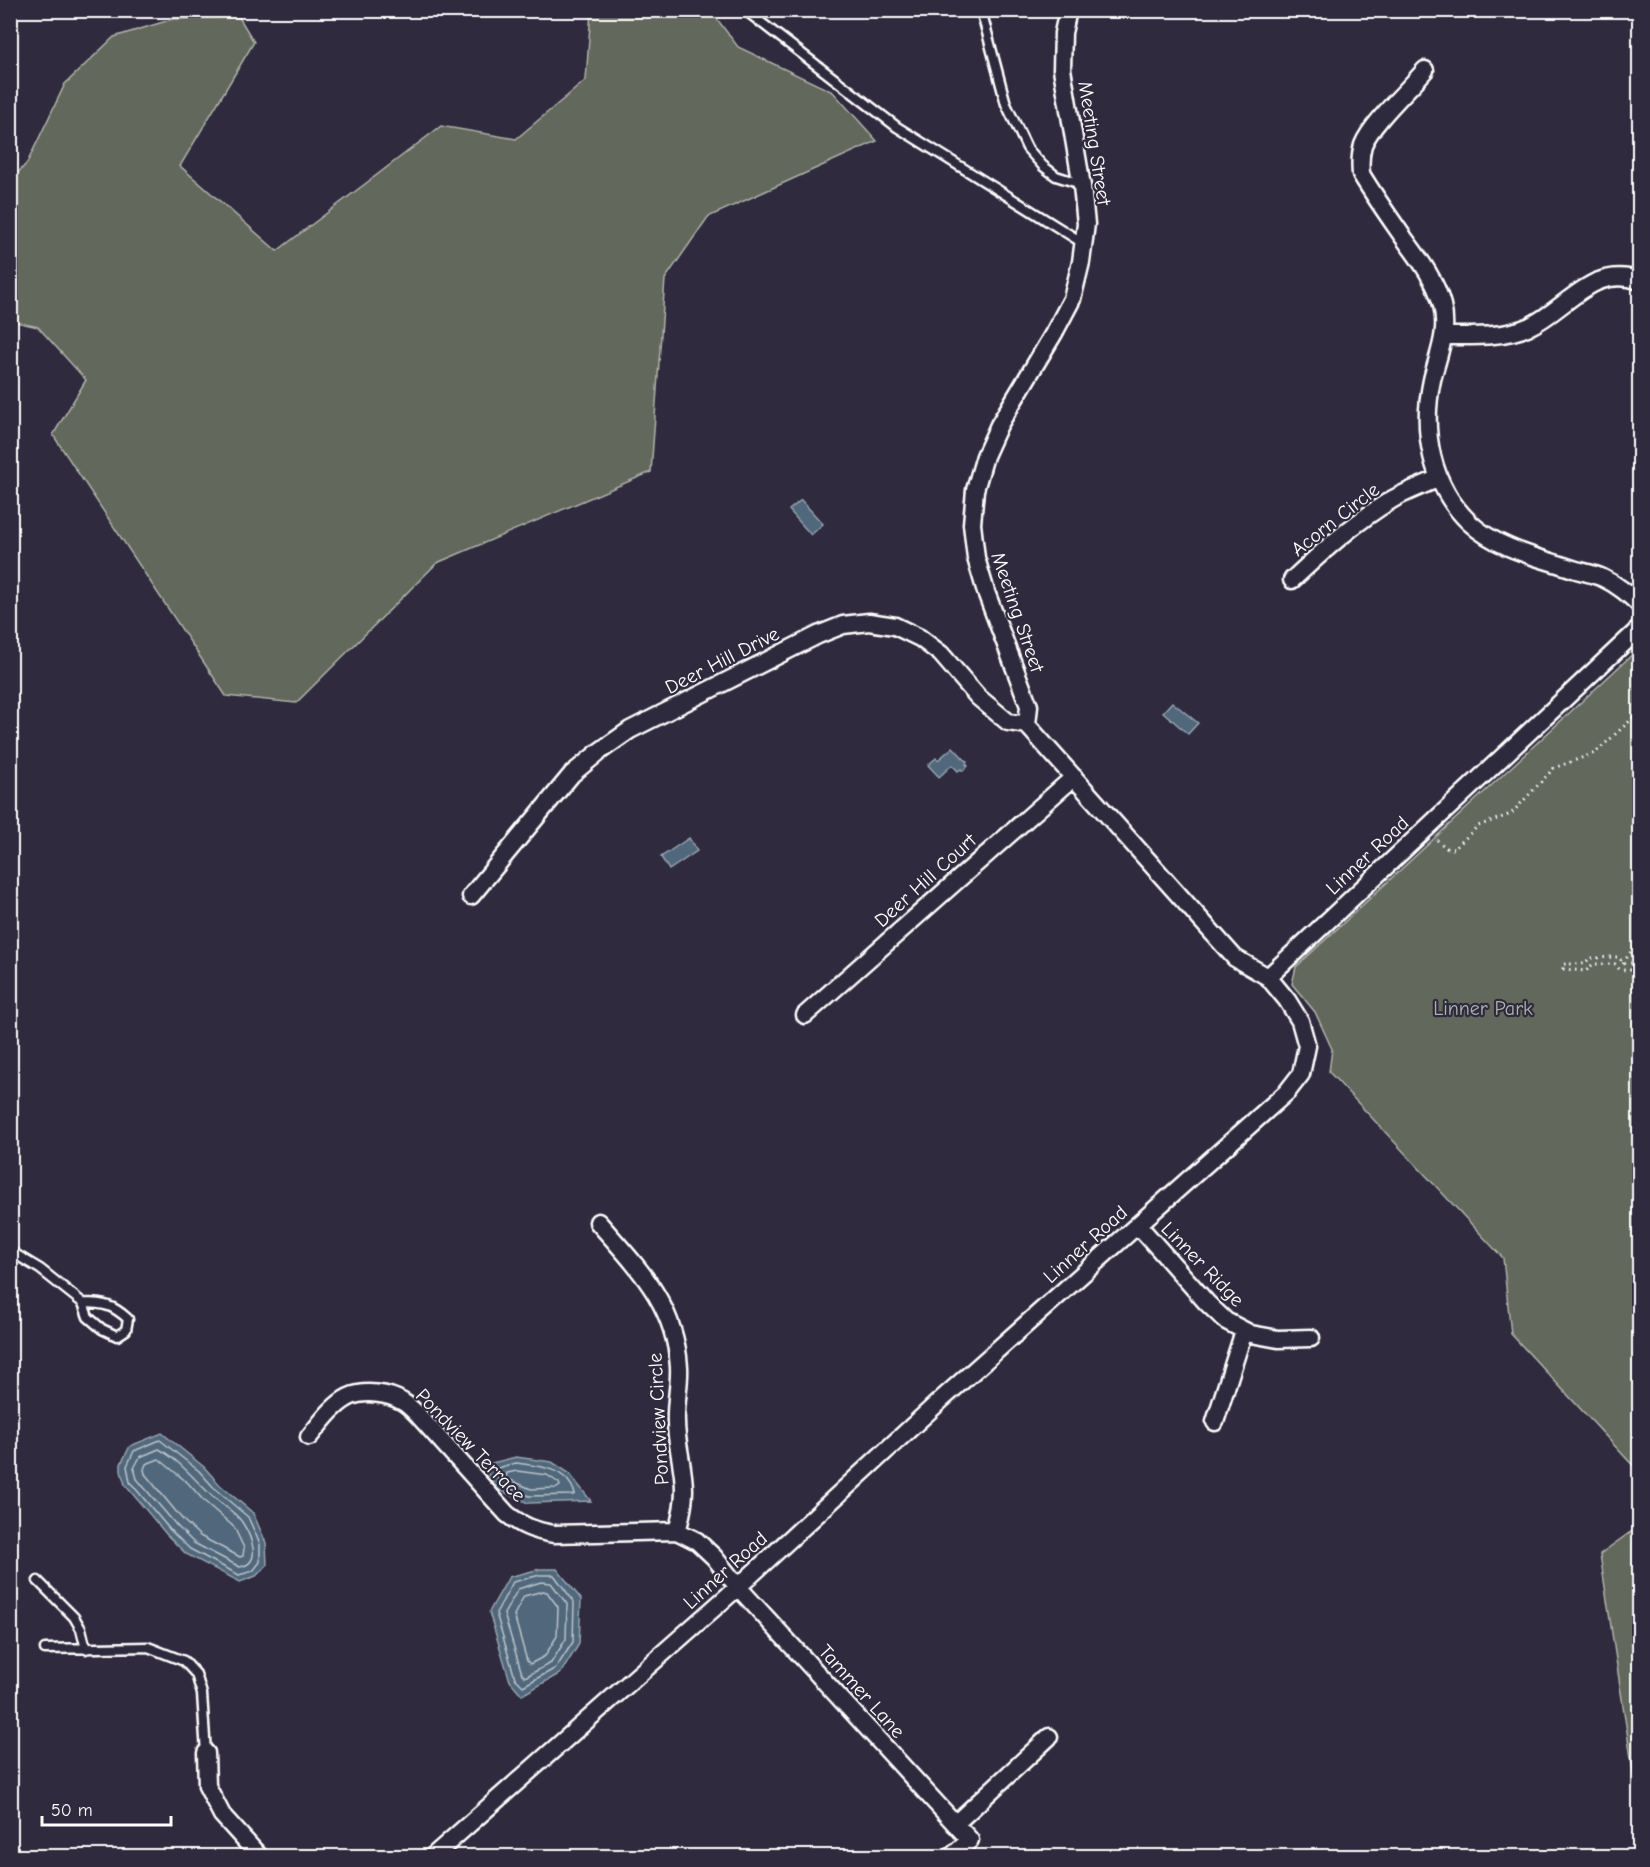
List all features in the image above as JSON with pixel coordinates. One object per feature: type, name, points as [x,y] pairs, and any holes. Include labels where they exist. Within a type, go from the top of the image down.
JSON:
[{"type":"street","name":"Meeting Street","points":[[1027,725],[1029,706],[975,558],[972,524],[975,490],[985,456],[999,425],[1072,299],[1081,262],[1086,224],[1082,184],[1062,69],[1063,33],[1068,10]]},
{"type":"street","points":[[1425,70],[1375,127],[1364,143],[1360,158],[1361,174],[1435,285],[1443,307],[1442,351],[1432,380],[1428,411],[1429,445],[1439,478],[1449,497],[1469,522],[1487,536],[1504,546],[1601,577],[1622,588],[1640,605]]},
{"type":"street","points":[[1444,336],[1503,334],[1529,326],[1551,314],[1579,291],[1598,281],[1618,277],[1640,281]]},
{"type":"street","name":"Acorn Circle","points":[[1292,580],[1325,549],[1370,514],[1394,498],[1439,478]]},
{"type":"street","name":"Deer Hill Drive","points":[[471,896],[573,774],[600,751],[630,730],[818,635],[843,626],[870,622],[895,626],[920,638],[940,654],[978,697],[1008,722],[1027,725]]},
{"type":"street","name":"Linner Road","points":[[433,1857],[738,1587],[942,1399],[1287,1092],[1301,1074],[1307,1046],[1300,1021],[1268,976],[1640,627]]},
{"type":"street","points":[[1027,725],[1235,958],[1268,976]]},
{"type":"street","name":"Deer Hill Court","points":[[805,1015],[1074,777]]},
{"type":"street","name":"Pondview Circle","points":[[598,1222],[650,1282],[660,1298],[674,1333],[679,1368],[675,1423],[684,1489],[677,1531]]},
{"type":"street","name":"Linner Ridge","points":[[1138,1225],[1207,1303],[1226,1321],[1251,1334],[1278,1339],[1311,1338]]},
{"type":"street","points":[[1215,1422],[1244,1331]]},
{"type":"street","name":"Pondview Terrace","points":[[309,1437],[331,1411],[348,1397],[367,1393],[386,1395],[403,1402],[417,1414],[507,1514],[520,1525],[554,1534],[677,1531]]},
{"type":"street","points":[[677,1531],[697,1541],[714,1557],[738,1587]]},
{"type":"street","name":"Tammer Lane","points":[[738,1587],[970,1840],[952,1857]]},
{"type":"street","points":[[955,1824],[1049,1737]]},
{"type":"street","points":[[206,1753],[207,1786],[222,1815],[259,1857]]},
{"type":"lane","points":[[745,10],[897,127],[1083,243]]},
{"type":"lane","points":[[981,10],[1006,104],[1028,148],[1043,166],[1056,176],[1082,184]]},
{"type":"lane","points":[[10,1251],[40,1269],[83,1303],[88,1317],[102,1329],[117,1336],[126,1330],[128,1319],[116,1308],[100,1303],[83,1303]]},
{"type":"lane","points":[[38,1581],[74,1617],[81,1629],[86,1649]]},
{"type":"lane","points":[[45,1649],[148,1647],[184,1661],[196,1674],[202,1694],[206,1753]]},
{"type":"path","points":[[1425,828],[1446,848],[1454,849],[1478,826],[1511,814],[1554,768],[1595,753],[1634,717],[1640,717]]},
{"type":"path","points":[[1640,850],[1637,864],[1640,869]]},
{"type":"path","points":[[1623,963],[1639,940]]},
{"type":"path","points":[[1623,963],[1619,957],[1590,958],[1584,964],[1563,964],[1563,969],[1586,971],[1593,964],[1615,964],[1620,970],[1640,970]]},
{"type":"path","points":[[1623,963],[1640,963]]},
{"type":"green space","points":[[591,11],[711,11],[738,47],[833,92],[877,141],[708,217],[665,279],[651,472],[437,563],[296,703],[226,696],[53,435],[86,380],[38,327],[11,321],[11,180],[27,163],[65,84],[114,37],[173,19],[239,17],[254,42],[180,166],[277,251],[441,126],[516,139],[586,80]]},
{"type":"green space","name":"Linner Park","points":[[1636,651],[1639,651],[1639,1472],[1511,1334],[1503,1258],[1329,1072],[1332,1049],[1315,1012],[1292,984],[1296,967]]},
{"type":"green space","points":[[1639,1526],[1639,1795],[1636,1791],[1600,1554]]},
{"type":"water","points":[[801,500],[823,524],[811,535],[789,510]]},
{"type":"water","points":[[1172,702],[1198,723],[1188,734],[1163,712]]},
{"type":"water","points":[[953,747],[968,766],[963,771],[961,769],[958,771],[952,765],[939,777],[928,765]]},
{"type":"water","points":[[689,838],[697,851],[669,870],[661,857]]},
{"type":"water","points":[[162,1433],[204,1467],[220,1485],[253,1513],[266,1543],[267,1565],[256,1576],[240,1582],[186,1554],[125,1485],[121,1464],[130,1446]]},
{"type":"water","points":[[516,1457],[552,1462],[569,1473],[591,1501],[528,1503],[495,1488],[484,1465]]},
{"type":"water","points":[[540,1569],[557,1569],[581,1599],[579,1644],[561,1673],[522,1695],[510,1681],[489,1612],[509,1577]]}]
